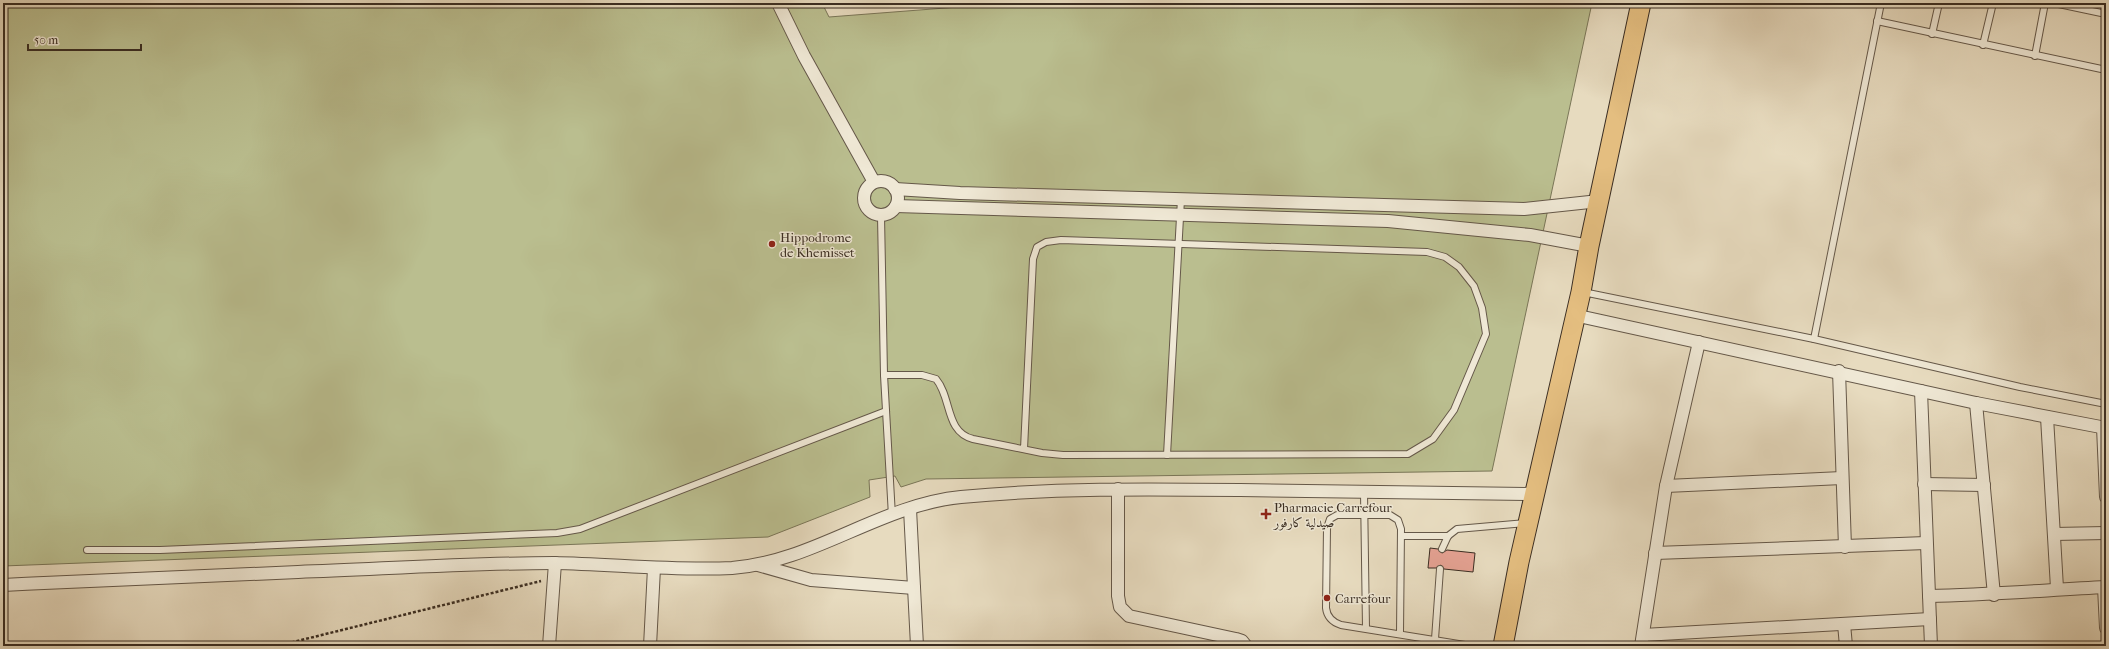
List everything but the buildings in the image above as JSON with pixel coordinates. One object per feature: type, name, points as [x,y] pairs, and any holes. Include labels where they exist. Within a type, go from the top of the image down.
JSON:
[{"type":"main road","points":[[1503,646],[1528,523],[1574,315],[1581,292],[1589,246],[1641,3]]},
{"type":"street","points":[[778,3],[804,56],[874,182]]},
{"type":"street","points":[[874,182],[886,182],[895,189],[898,194],[896,206],[890,213],[882,216],[868,211],[864,202],[864,193],[874,182]]},
{"type":"street","points":[[895,189],[960,193],[1524,209],[1599,201]]},
{"type":"street","points":[[896,206],[1179,216],[1388,221],[1530,235],[1589,246]]},
{"type":"street","points":[[1574,315],[1976,403],[2104,427],[2106,497]]},
{"type":"street","points":[[1699,342],[1666,486],[1642,641],[1844,624],[1930,619]]},
{"type":"street","points":[[1839,372],[1845,547]]},
{"type":"street","points":[[1922,391],[1926,543],[1931,646]]},
{"type":"street","points":[[1976,403],[1994,595]]},
{"type":"street","points":[[2047,416],[2057,588]]},
{"type":"street","points":[[1666,486],[1842,478]]},
{"type":"street","points":[[1924,484],[1984,485]]},
{"type":"street","points":[[3,585],[391,568],[555,563],[697,569],[757,565],[812,548],[910,508],[958,497],[1118,489],[1535,494]]},
{"type":"street","points":[[1118,489],[1118,596],[1120,607],[1129,616],[1236,639],[1242,641],[1246,646]]},
{"type":"street","points":[[910,508],[917,646]]},
{"type":"street","points":[[2054,534],[2106,533]]},
{"type":"street","points":[[1655,553],[1926,543]]},
{"type":"street","points":[[549,646],[555,563]]},
{"type":"street","points":[[757,565],[812,580],[914,588]]},
{"type":"street","points":[[650,646],[654,568]]},
{"type":"street","points":[[1929,596],[1994,595],[2057,588],[2105,587],[2106,628]]},
{"type":"street","points":[[1844,624],[1846,646]]},
{"type":"lane","points":[[1814,339],[1881,3]]},
{"type":"lane","points":[[1932,34],[1939,3]]},
{"type":"lane","points":[[1983,45],[1993,3]]},
{"type":"lane","points":[[2035,56],[2045,3]]},
{"type":"lane","points":[[2054,3],[2106,14]]},
{"type":"lane","points":[[1877,21],[1983,45],[2106,70]]},
{"type":"lane","points":[[1167,455],[1177,245],[1181,199]]},
{"type":"lane","points":[[882,216],[884,375],[892,516]]},
{"type":"lane","points":[[884,375],[922,375],[936,379],[944,392],[955,427],[962,435],[1024,449],[1063,455],[1408,454],[1433,439],[1454,410],[1486,334],[1482,308],[1474,286],[1454,264],[1445,257],[1427,252],[1060,240],[1046,242],[1037,247],[1034,259],[1024,449]]},
{"type":"lane","points":[[1581,292],[1814,339],[2020,387],[2106,404]]},
{"type":"lane","points":[[87,550],[160,550],[536,535],[572,530],[886,410]]},
{"type":"lane","points":[[1364,492],[1366,628]]},
{"type":"lane","points":[[1400,633],[1400,524],[1394,517],[1365,514],[1337,515],[1328,523],[1326,608],[1329,617],[1336,624],[1400,633],[1472,646]]},
{"type":"lane","points":[[1442,549],[1448,536],[1457,529],[1464,527],[1528,523]]},
{"type":"lane","points":[[1401,536],[1448,536]]},
{"type":"lane","points":[[1435,639],[1440,569]]},
{"type":"path","points":[[277,646],[554,578]]},
{"type":"green space","name":"Hippodrome de Khemisset","points":[[3,3],[822,3],[829,17],[1010,3],[1592,3],[1492,471],[926,479],[901,487],[895,476],[869,480],[870,497],[768,537],[3,566]]},
{"type":"place","name":"Hippodrome de Khemisset","points":[[772,244]]},
{"type":"place","name":"Pharmacie Carrefour صيدلية كارفور","points":[[1266,514]]},
{"type":"place","name":"Carrefour","points":[[1327,598]]}]
